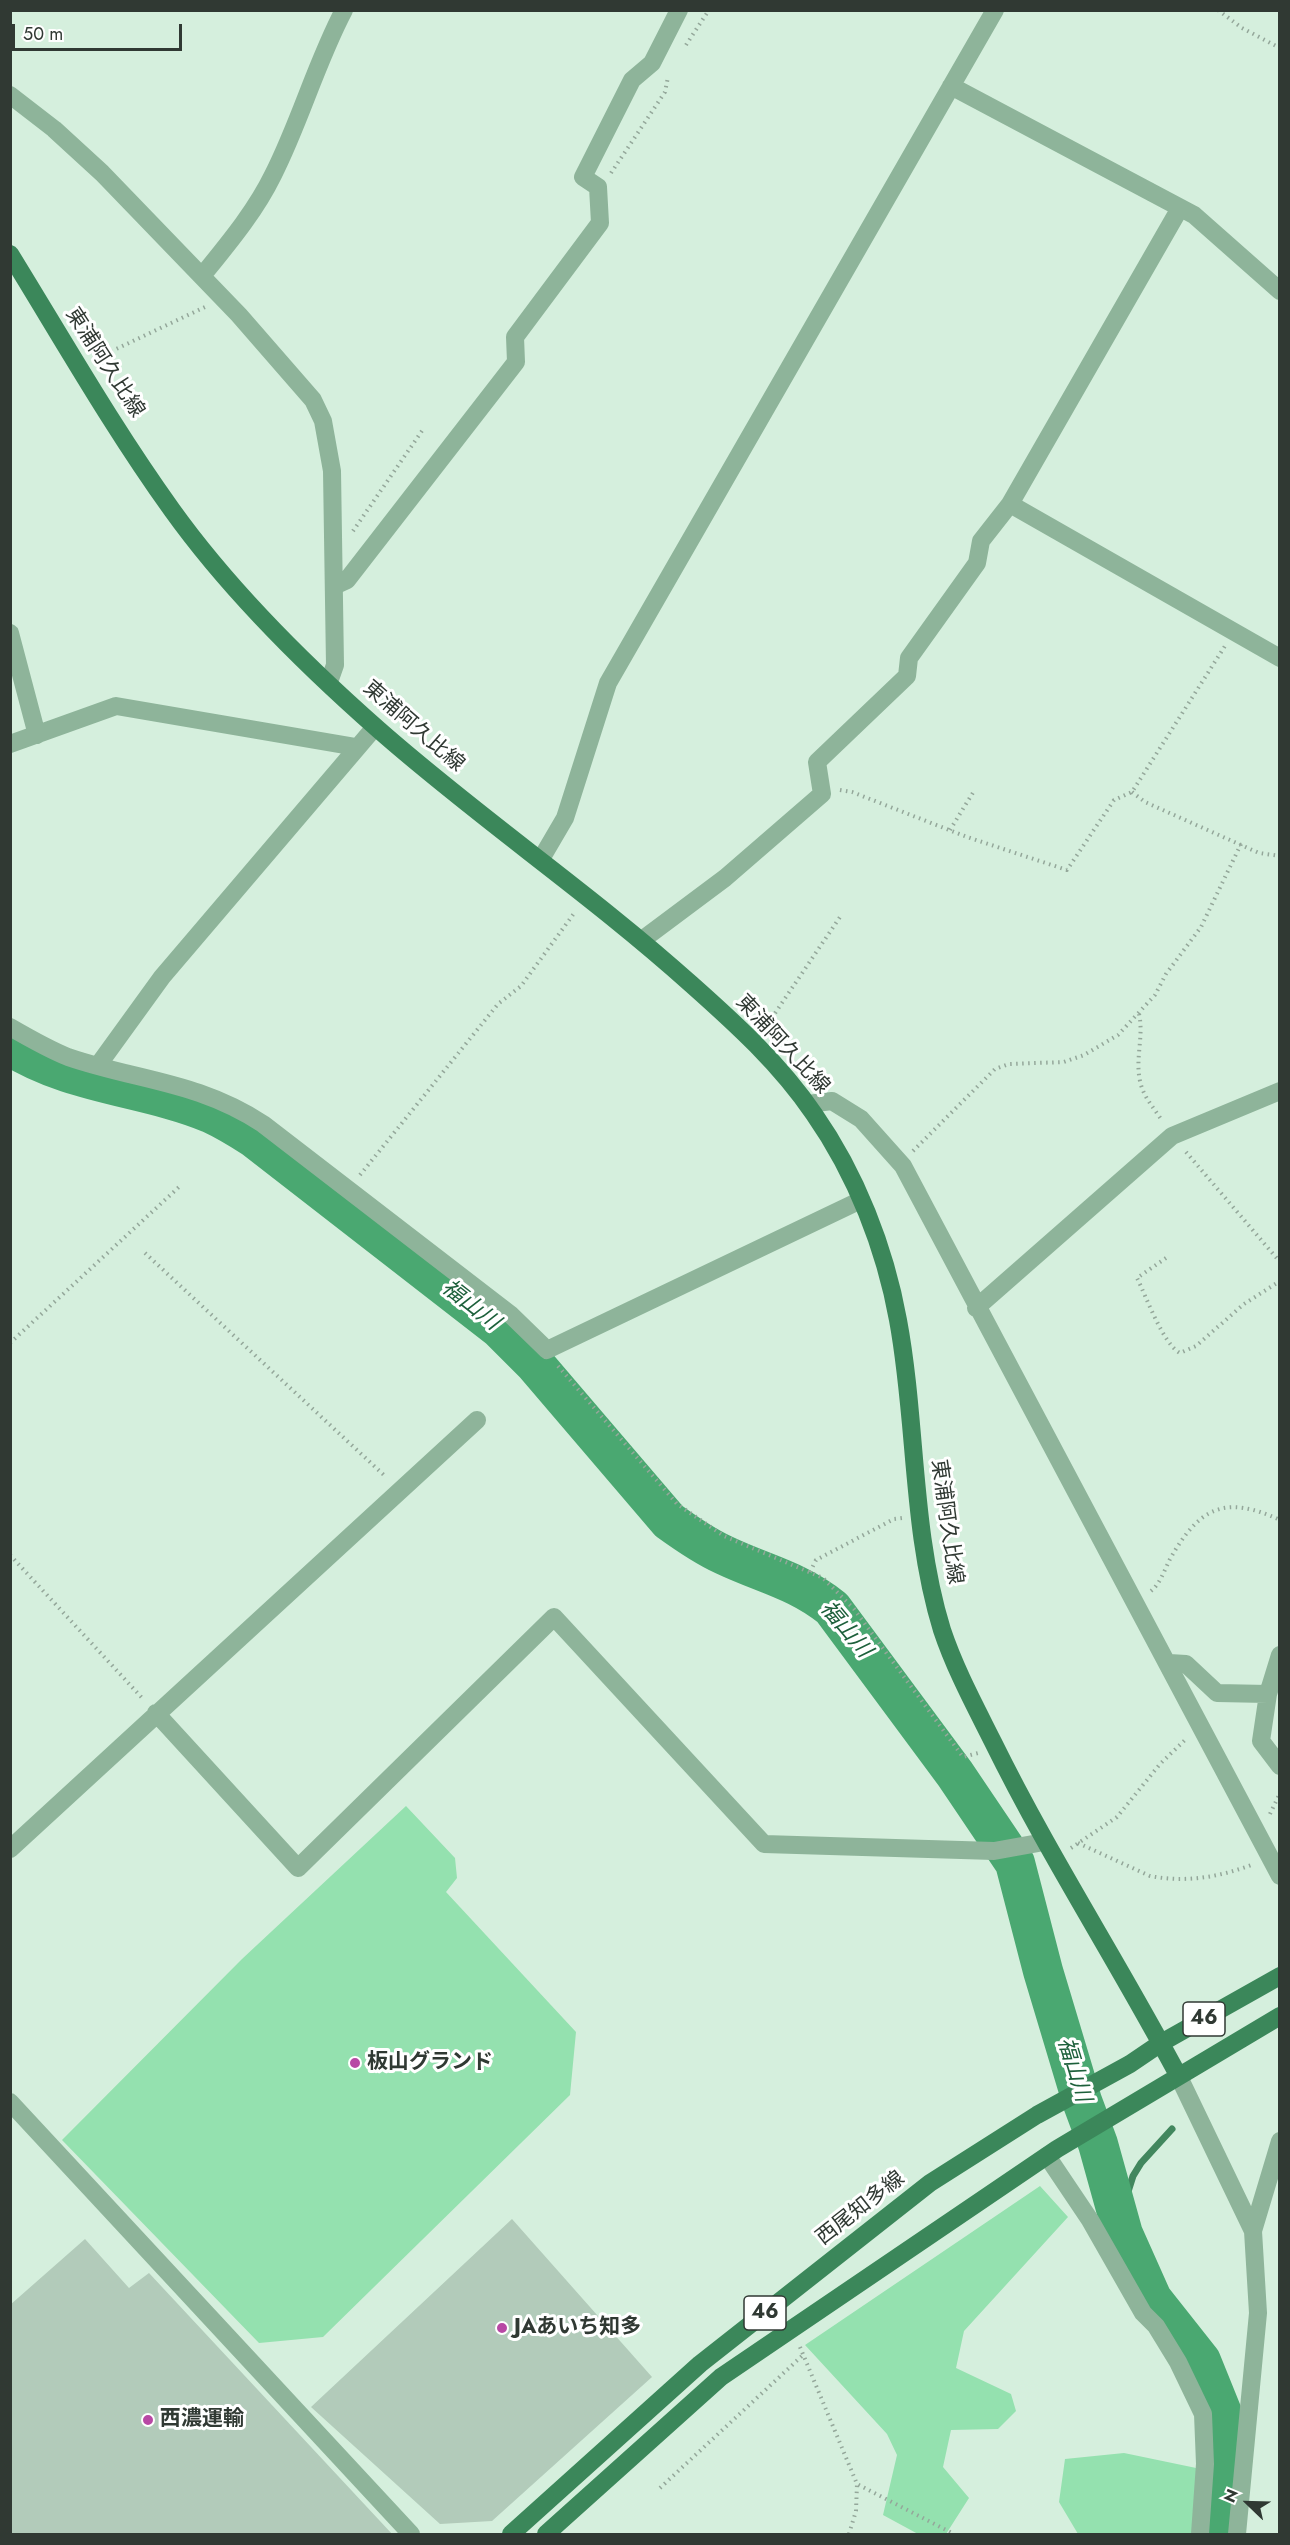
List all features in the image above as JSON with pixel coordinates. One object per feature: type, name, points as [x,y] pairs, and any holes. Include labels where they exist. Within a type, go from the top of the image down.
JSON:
[{"type":"main road","name":"東浦阿久比線","points":[[12,260],[172,510],[252,607],[375,727],[469,806],[642,940],[754,1042],[808,1104],[849,1170],[885,1267],[898,1318],[929,1576],[943,1632],[970,1696],[1044,1842],[1178,2075]]},
{"type":"main road","name":"西尾知多線","points":[[511,2535],[700,2364],[930,2183],[1037,2115],[1130,2064],[1161,2043],[1280,1976]]},
{"type":"main road","name":"46","points":[[546,2535],[721,2377],[1052,2152],[1144,2094],[1280,2016]]},
{"type":"street","points":[[202,276],[239,231],[273,176],[331,35],[344,10]]},
{"type":"street","points":[[334,586],[347,580],[516,362],[515,337],[600,223],[598,187],[583,177],[632,80],[652,63],[679,10]]},
{"type":"street","points":[[541,860],[565,818],[608,683],[995,10]]},
{"type":"street","points":[[951,86],[1194,215],[1280,291]]},
{"type":"street","points":[[10,95],[102,173],[202,276],[313,400],[323,421],[332,471],[336,665],[329,682]]},
{"type":"street","points":[[642,940],[725,878],[822,794],[817,762],[907,676],[909,658],[977,563],[981,541],[1010,504],[1180,208]]},
{"type":"street","points":[[1010,504],[1280,658]]},
{"type":"street","points":[[10,633],[37,735]]},
{"type":"street","points":[[10,744],[116,706],[340,742],[356,747]]},
{"type":"street","points":[[99,1064],[162,977],[375,727]]},
{"type":"street","points":[[10,1028],[69,1057],[204,1092],[235,1106],[511,1315],[547,1350],[861,1200]]},
{"type":"street","points":[[976,1308],[1172,1136],[1280,1090]]},
{"type":"street","points":[[808,1104],[832,1101],[861,1119],[900,1162],[976,1308],[1169,1663],[1280,1876]]},
{"type":"street","points":[[10,1849],[477,1420]]},
{"type":"street","points":[[156,1713],[298,1868],[554,1617],[764,1844],[994,1851],[1044,1842]]},
{"type":"street","points":[[1280,1656],[1268,1694],[1261,1742],[1280,1766]]},
{"type":"street","points":[[1169,1663],[1186,1664],[1217,1694],[1268,1694]]},
{"type":"street","points":[[1178,2075],[1253,2231]]},
{"type":"street","points":[[10,2102],[411,2535]]},
{"type":"street","points":[[1237,2535],[1258,2313],[1253,2231],[1279,2146]]},
{"type":"street","points":[[1052,2152],[1143,2313],[1156,2326],[1178,2362],[1203,2414],[1205,2464],[1200,2535]]},
{"type":"path","points":[[683,49],[709,10]]},
{"type":"path","points":[[1218,10],[1242,28],[1280,48]]},
{"type":"path","points":[[598,187],[608,178],[665,92],[670,68]]},
{"type":"path","points":[[78,366],[199,311],[219,295]]},
{"type":"path","points":[[333,549],[341,548],[424,428]]},
{"type":"path","points":[[822,794],[837,790],[852,792],[950,830],[1067,870],[1114,800],[1132,792],[1234,632]]},
{"type":"path","points":[[950,830],[974,791]]},
{"type":"path","points":[[1132,792],[1145,802],[1259,853],[1280,856]]},
{"type":"path","points":[[900,1162],[925,1142],[995,1069],[1009,1064],[1064,1062],[1118,1035],[1155,995],[1166,974],[1201,927],[1241,844]]},
{"type":"path","points":[[348,1190],[498,1004],[521,986],[586,896]]},
{"type":"path","points":[[754,1042],[840,917]]},
{"type":"path","points":[[10,1343],[179,1187]]},
{"type":"path","points":[[145,1254],[400,1490]]},
{"type":"path","points":[[1166,1258],[1137,1278],[1160,1326],[1174,1350],[1180,1353],[1196,1346],[1244,1304],[1280,1281]]},
{"type":"path","points":[[547,1350],[677,1504],[724,1536],[823,1578],[854,1608],[963,1756],[996,1749]]},
{"type":"path","points":[[1135,1600],[1154,1589],[1183,1538],[1198,1520],[1215,1509],[1236,1506],[1259,1511],[1280,1520]]},
{"type":"path","points":[[810,1572],[816,1560],[894,1519],[920,1515]]},
{"type":"path","points":[[10,1555],[156,1713]]},
{"type":"path","points":[[1055,1860],[1117,1817],[1181,1742],[1202,1730]]},
{"type":"path","points":[[1078,1843],[1150,1876],[1162,1878],[1192,1880],[1227,1872],[1270,1858]]},
{"type":"path","points":[[789,2330],[804,2355],[857,2484],[856,2511],[849,2535]]},
{"type":"path","points":[[660,2488],[804,2355]]},
{"type":"path","points":[[857,2484],[954,2535]]},
{"type":"green space","name":"板山グランド","points":[[406,1806],[455,1858],[457,1878],[446,1892],[576,2032],[570,2095],[323,2337],[259,2343],[62,2140],[242,1959]]},
{"type":"green space","points":[[1040,2186],[1068,2217],[964,2331],[956,2368],[1011,2394],[1016,2411],[998,2429],[951,2430],[943,2467],[969,2498],[946,2534],[918,2534],[883,2515],[897,2455],[887,2434],[805,2345]]},
{"type":"green space","points":[[1124,2453],[1201,2469],[1194,2534],[1078,2534],[1059,2502],[1065,2459]]},
{"type":"building","name":"JAあいち知多","points":[[512,2219],[652,2377],[492,2521],[440,2524],[311,2407]]},
{"type":"building","name":"西濃運輸","points":[[85,2239],[129,2288],[149,2273],[393,2535],[10,2535],[10,2305]]},
{"type":"waterway","name":"福山川","points":[[10,1046],[58,1069],[210,1113],[254,1138],[500,1329],[534,1363],[669,1521],[710,1548],[793,1584],[832,1608],[955,1774],[1015,1863],[1043,1971],[1082,2101],[1098,2144],[1123,2234],[1152,2299],[1201,2361],[1222,2413],[1214,2534]]},
{"type":"waterway","points":[[1119,2220],[1133,2176],[1141,2163],[1172,2129]]},
{"type":"place","name":"板山グランド","points":[[355,2063]]},
{"type":"place","name":"JAあいち知多","points":[[502,2328]]},
{"type":"place","name":"西濃運輸","points":[[148,2420]]}]
